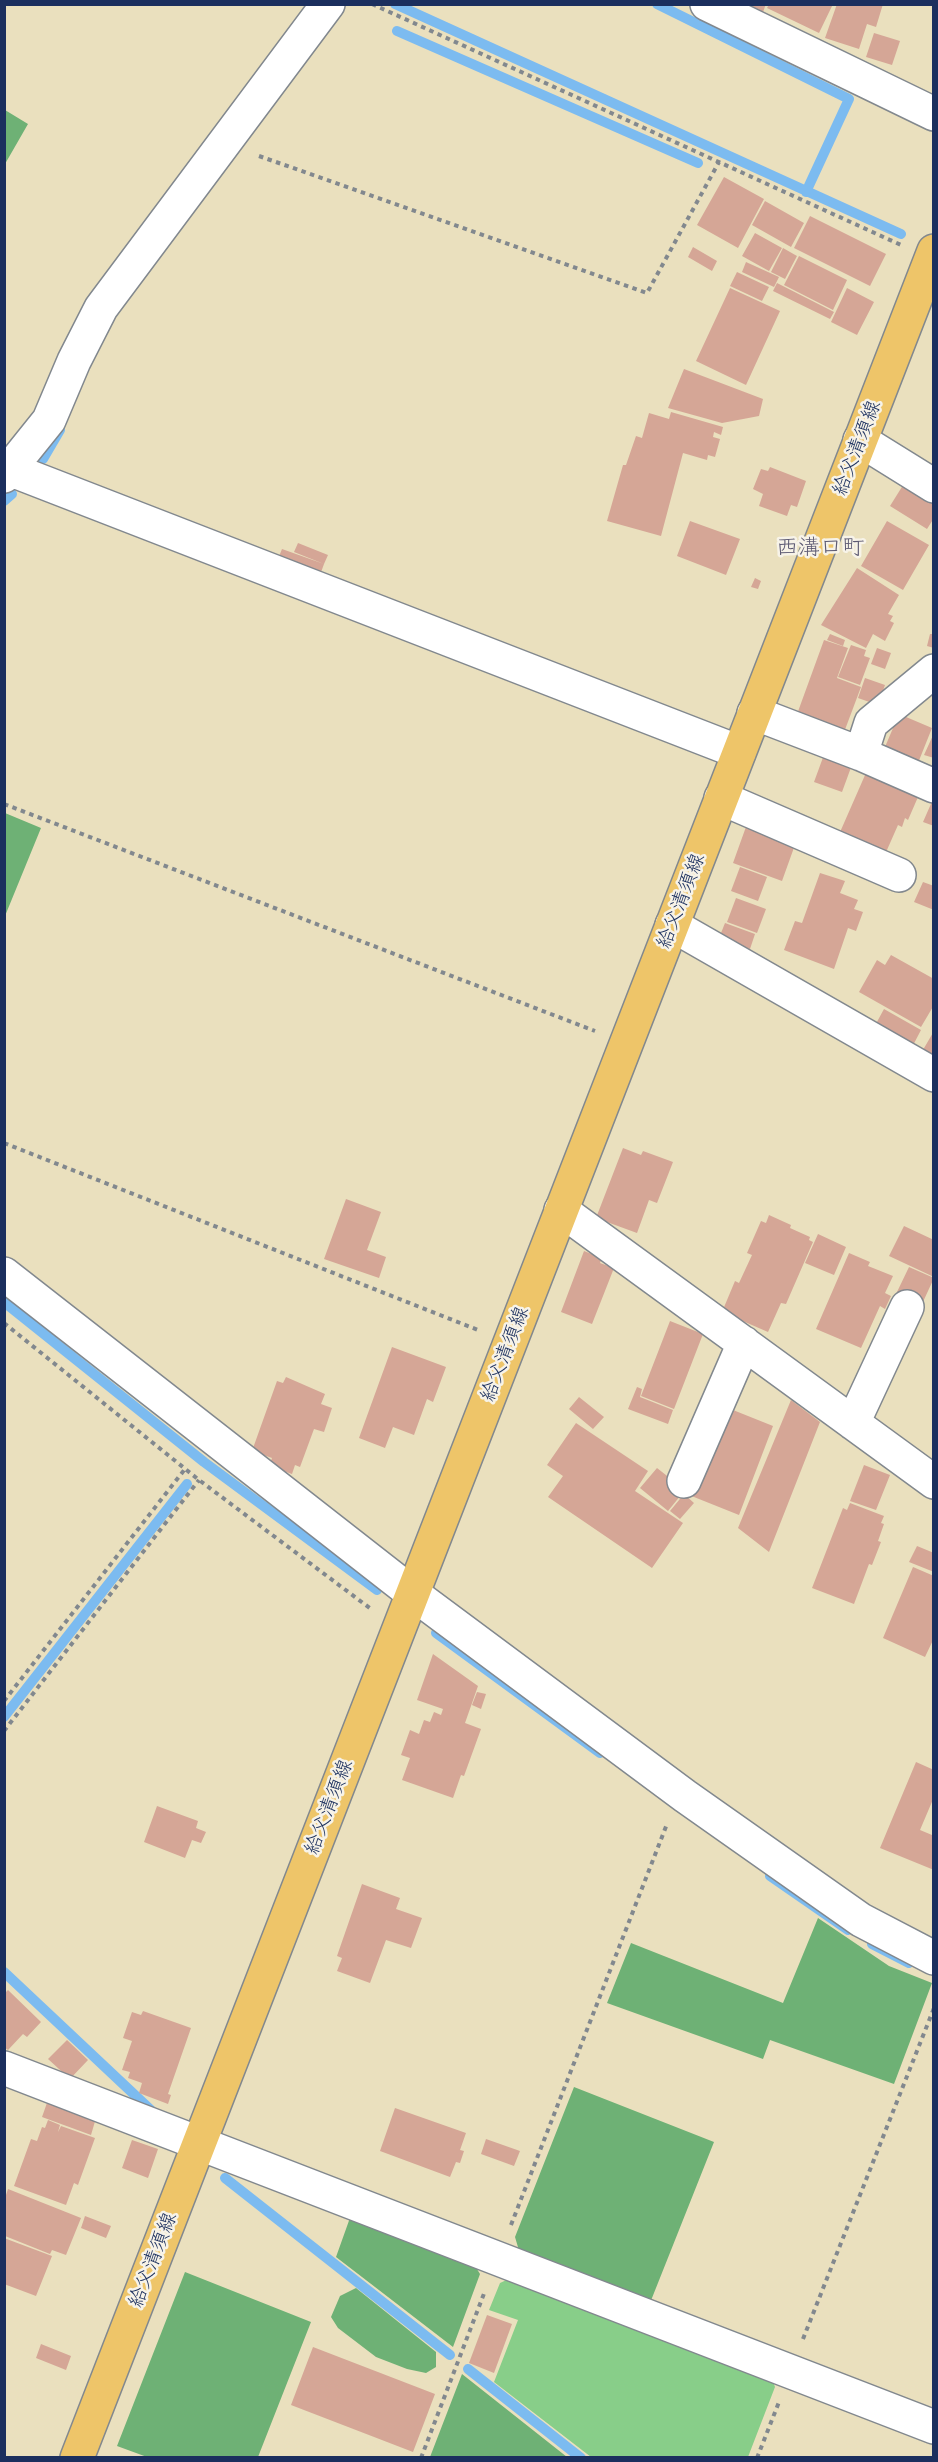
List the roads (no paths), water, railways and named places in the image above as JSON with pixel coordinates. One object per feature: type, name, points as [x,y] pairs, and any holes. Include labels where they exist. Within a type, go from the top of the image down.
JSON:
[{"type":"main road","name":"給父清須線","points":[[77,2457],[932,254]]},
{"type":"street","points":[[328,4],[101,308],[74,360],[49,420],[6,471],[739,752]]},
{"type":"street","points":[[717,7],[933,114]]},
{"type":"street","points":[[860,440],[933,486]]},
{"type":"street","points":[[861,754],[871,723],[933,671]]},
{"type":"street","points":[[754,713],[861,754],[933,786]]},
{"type":"street","points":[[721,798],[899,875]]},
{"type":"street","points":[[672,925],[933,1075]]},
{"type":"street","points":[[561,1210],[933,1482]]},
{"type":"street","points":[[4,1274],[412,1593],[685,1796],[861,1920],[933,1958]]},
{"type":"street","points":[[853,1423],[907,1306]]},
{"type":"street","points":[[684,1481],[744,1343]]},
{"type":"street","points":[[4,2068],[933,2427]]},
{"type":"waterway","points":[[395,4],[901,234]]},
{"type":"waterway","points":[[657,4],[849,99],[806,192]]},
{"type":"waterway","points":[[397,31],[698,163]]},
{"type":"waterway","points":[[43,459],[60,430]]},
{"type":"waterway","points":[[4,501],[12,494]]},
{"type":"waterway","points":[[4,1302],[204,1462],[377,1590]]},
{"type":"waterway","points":[[4,1717],[187,1484]]},
{"type":"waterway","points":[[436,1633],[600,1753]]},
{"type":"waterway","points":[[770,1876],[848,1930]]},
{"type":"waterway","points":[[872,1944],[909,1963]]},
{"type":"waterway","points":[[4,1972],[155,2114]]},
{"type":"waterway","points":[[225,2178],[450,2355]]},
{"type":"waterway","points":[[468,2369],[581,2458]]},
{"type":"district","name":"西溝口町","points":[[820,548]]}]
